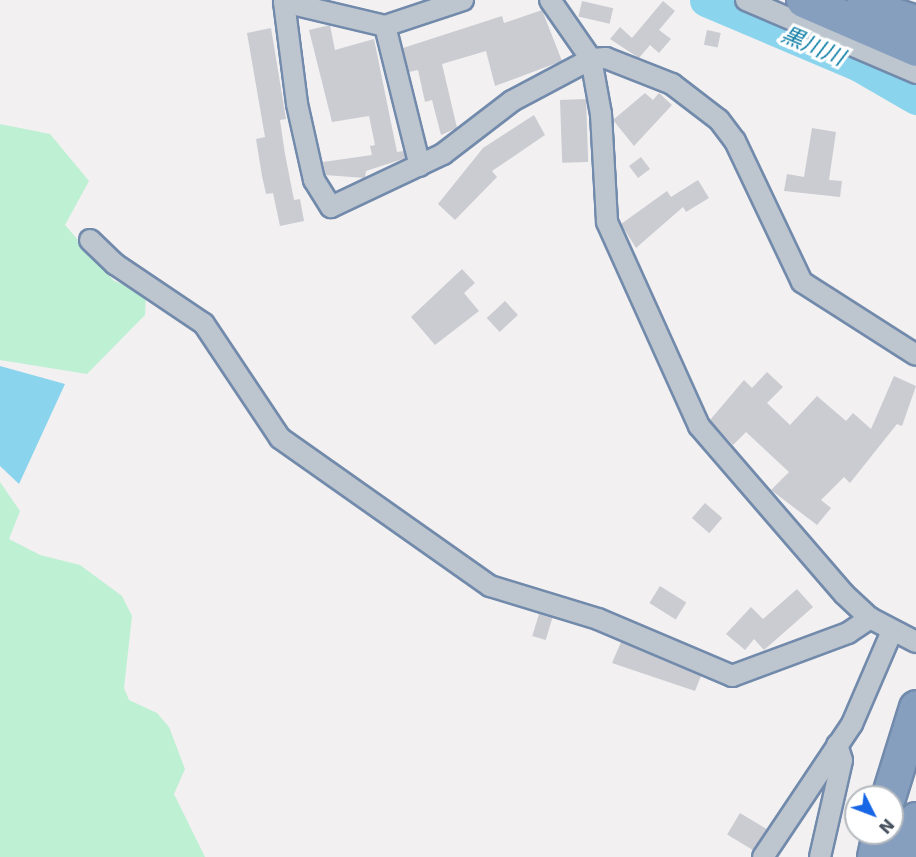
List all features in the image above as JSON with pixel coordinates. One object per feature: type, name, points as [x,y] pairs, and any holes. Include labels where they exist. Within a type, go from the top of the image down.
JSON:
[{"type":"highway","points":[[803,0],[916,49]]},
{"type":"highway","points":[[849,0],[916,22]]},
{"type":"highway","points":[[892,785],[916,707]]},
{"type":"highway","points":[[907,857],[916,819]]},
{"type":"street","points":[[463,0],[385,26],[284,2],[314,180],[331,207],[420,166],[512,100],[591,59],[606,58],[672,84],[718,120],[735,141],[802,282],[916,355]]},
{"type":"street","points":[[550,0],[591,59],[601,114],[607,222],[686,399],[705,433],[870,618],[916,642]]},
{"type":"street","points":[[746,0],[916,73]]},
{"type":"street","points":[[385,26],[420,166]]},
{"type":"street","points":[[90,240],[115,264],[204,324],[280,438],[490,586],[598,620],[732,676],[848,633],[870,618]]},
{"type":"street","points":[[763,857],[852,724],[892,631]]},
{"type":"street","points":[[820,857],[842,760],[837,745]]},
{"type":"green space","points":[[0,124],[50,134],[89,181],[65,225],[114,281],[146,293],[145,315],[87,374],[0,360]]},
{"type":"green space","points":[[0,482],[20,511],[9,539],[40,555],[80,565],[122,596],[132,616],[124,688],[129,700],[157,713],[169,727],[185,769],[174,794],[205,857],[0,857]]},
{"type":"water","points":[[0,366],[65,384],[19,484],[0,466]]},
{"type":"building","points":[[582,1],[613,8],[610,24],[578,17]]},
{"type":"building","points":[[663,1],[675,11],[659,30],[671,39],[659,53],[650,45],[639,58],[610,39],[620,27],[632,38]]},
{"type":"building","points":[[542,10],[562,61],[495,86],[486,51],[442,64],[457,128],[441,135],[432,100],[425,102],[418,70],[409,72],[403,48],[502,16],[504,23]]},
{"type":"building","points":[[330,25],[335,50],[374,39],[397,152],[404,151],[406,158],[366,171],[365,178],[325,175],[323,162],[372,155],[370,146],[375,145],[369,116],[332,122],[309,30]]},
{"type":"building","points":[[271,28],[286,119],[280,120],[285,154],[294,200],[300,199],[304,221],[280,226],[273,193],[266,194],[262,176],[256,139],[265,137],[247,33]]},
{"type":"building","points":[[707,30],[721,33],[718,48],[704,45]]},
{"type":"building","points":[[645,93],[653,100],[659,93],[672,105],[634,146],[613,120]]},
{"type":"building","points":[[586,99],[588,162],[562,163],[560,100]]},
{"type":"building","points":[[534,115],[545,135],[492,171],[497,177],[455,220],[438,204],[483,148]]},
{"type":"building","points":[[812,128],[836,132],[829,180],[842,181],[840,197],[784,191],[787,174],[804,177]]},
{"type":"building","points":[[641,157],[650,169],[638,178],[629,166]]},
{"type":"building","points":[[698,180],[709,198],[686,212],[683,207],[636,248],[621,224],[667,191],[671,197]]},
{"type":"building","points":[[462,269],[475,283],[464,293],[479,311],[435,345],[411,317]]},
{"type":"building","points":[[505,301],[518,315],[500,332],[487,318]]},
{"type":"building","points":[[767,372],[783,387],[767,403],[790,425],[817,396],[846,421],[853,413],[871,429],[894,376],[916,386],[902,426],[897,424],[850,483],[844,477],[821,500],[831,508],[817,525],[771,490],[789,472],[746,432],[733,445],[710,420],[744,380],[752,388]]},
{"type":"building","points":[[705,503],[722,518],[709,533],[692,518]]},
{"type":"building","points":[[660,586],[686,602],[676,619],[649,603]]},
{"type":"building","points":[[797,589],[813,607],[764,650],[754,639],[745,650],[726,634],[751,607],[763,619]]},
{"type":"building","points":[[539,614],[552,618],[546,640],[532,636]]},
{"type":"building","points":[[621,642],[701,676],[695,691],[612,663]]},
{"type":"building","points":[[740,813],[767,829],[754,850],[727,834]]},
{"type":"waterway","name":"黒川川","points":[[706,0],[859,65],[916,98]]}]
